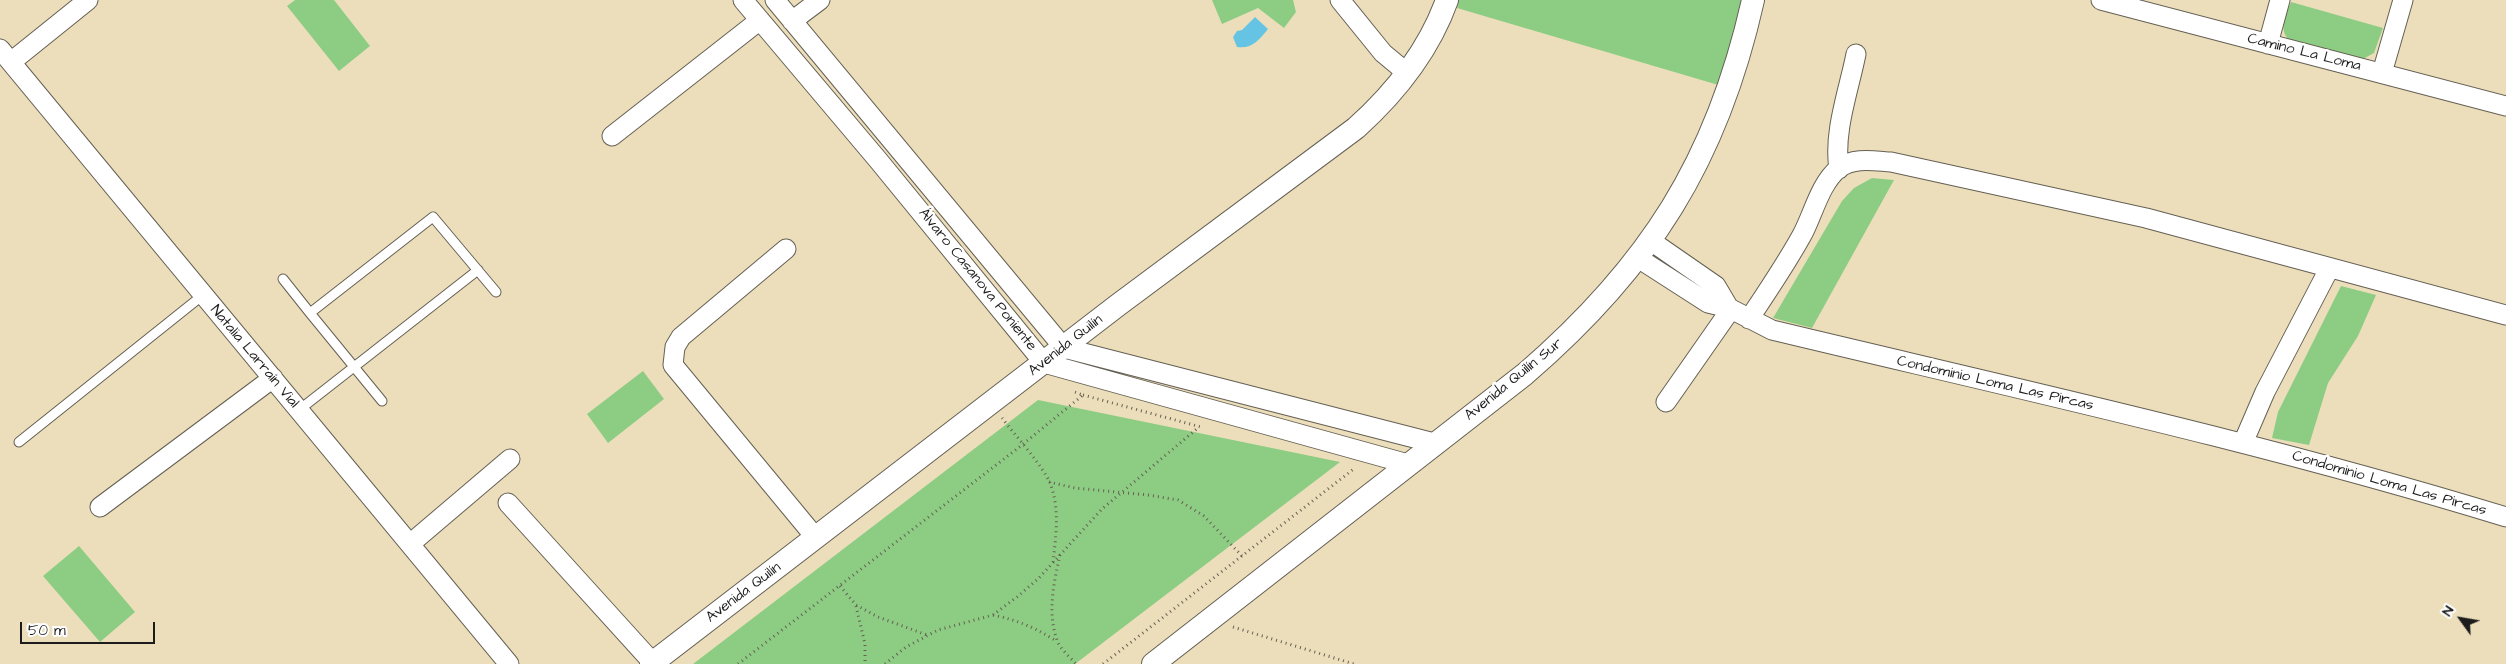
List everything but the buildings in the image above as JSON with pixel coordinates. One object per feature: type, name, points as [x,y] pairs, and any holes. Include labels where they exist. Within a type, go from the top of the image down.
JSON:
[{"type":"street","points":[[5,55],[88,0]]},
{"type":"street","name":"Álvaro Casanova Poniente","points":[[743,0],[1044,363],[1408,464]]},
{"type":"street","name":"Álvaro Casanova Poniente","points":[[775,0],[1064,348]]},
{"type":"street","points":[[792,21],[820,0]]},
{"type":"street","points":[[1340,0],[1384,53],[1407,73]]},
{"type":"street","name":"Avenida Quilín","points":[[652,663],[991,403],[1336,144],[1370,115],[1407,73],[1432,32],[1448,0]]},
{"type":"street","name":"Avenida Quilín Sur","points":[[1153,664],[1525,374],[1566,338],[1605,298],[1645,250],[1690,176],[1710,136],[1728,93],[1744,42],[1753,0]]},
{"type":"street","name":"Camino La Loma","points":[[2101,0],[2506,106]]},
{"type":"street","points":[[2268,44],[2280,0]]},
{"type":"street","points":[[2382,73],[2403,0]]},
{"type":"street","points":[[612,136],[760,20]]},
{"type":"street","points":[[1839,169],[1836,154],[1838,137],[1856,54]]},
{"type":"street","name":"Natalia Larraín Vial","points":[[5,55],[509,664]]},
{"type":"street","points":[[1748,319],[1784,265],[1827,184],[1839,169],[1852,162],[1871,160],[1891,162],[2146,218],[2329,269],[2506,315]]},
{"type":"street","points":[[786,249],[681,337],[675,348],[674,365],[816,538]]},
{"type":"street","name":"Condominio Loma Las Pircas","points":[[1645,250],[1708,303],[1730,308],[1772,330],[2243,443],[2428,493],[2506,517]]},
{"type":"street","points":[[2243,443],[2265,392],[2329,269]]},
{"type":"street","points":[[1666,402],[1730,308]]},
{"type":"street","points":[[1064,348],[1434,444]]},
{"type":"street","points":[[100,507],[273,378]]},
{"type":"street","points":[[410,544],[510,459]]},
{"type":"street","points":[[508,503],[652,663]]},
{"type":"lane","points":[[310,313],[433,217],[496,292]]},
{"type":"lane","points":[[299,410],[478,270]]},
{"type":"lane","points":[[283,279],[382,401]]},
{"type":"lane","points":[[19,442],[203,295]]},
{"type":"path","points":[[1073,370],[1066,390],[1209,430]]},
{"type":"path","points":[[738,664],[1022,445],[1083,395]]},
{"type":"path","points":[[991,403],[1049,482],[1054,501],[1057,526],[1053,563]]},
{"type":"path","points":[[885,664],[906,647],[928,635],[938,630],[993,615],[1017,597],[1053,563],[1083,528],[1199,427]]},
{"type":"path","points":[[1103,664],[1372,454]]},
{"type":"path","points":[[1343,467],[1353,469]]},
{"type":"path","points":[[1049,482],[1076,488],[1120,494],[1148,494],[1178,500],[1204,516],[1242,556]]},
{"type":"path","points":[[1057,641],[1053,619],[1052,589],[1060,555]]},
{"type":"path","points":[[840,586],[856,605],[878,617],[928,635]]},
{"type":"path","points":[[856,605],[865,644],[865,664]]},
{"type":"path","points":[[993,615],[1016,620],[1037,629],[1057,641],[1076,664]]},
{"type":"path","points":[[1245,632],[1354,664]]},
{"type":"green space","points":[[295,0],[334,0],[370,46],[339,71],[287,6]]},
{"type":"green space","points":[[1212,0],[1293,0],[1296,12],[1284,28],[1258,8],[1222,24]]},
{"type":"green space","points":[[1459,0],[1742,0],[1732,89],[1457,8]]},
{"type":"green space","points":[[2291,2],[2383,28],[2374,53],[2363,59],[2289,40],[2283,26]]},
{"type":"green space","points":[[1872,178],[1894,180],[1812,328],[1773,318],[1842,201],[1854,188]]},
{"type":"green space","points":[[2341,286],[2376,295],[2358,336],[2328,383],[2309,445],[2272,438],[2278,412]]},
{"type":"green space","points":[[643,371],[664,399],[608,443],[587,414]]},
{"type":"green space","points":[[1038,400],[1340,462],[1075,664],[693,664]]},
{"type":"green space","points":[[79,546],[135,612],[100,642],[43,576]]},
{"type":"water","points":[[1255,17],[1268,29],[1251,45],[1237,47],[1233,37],[1237,31],[1242,30]]}]
